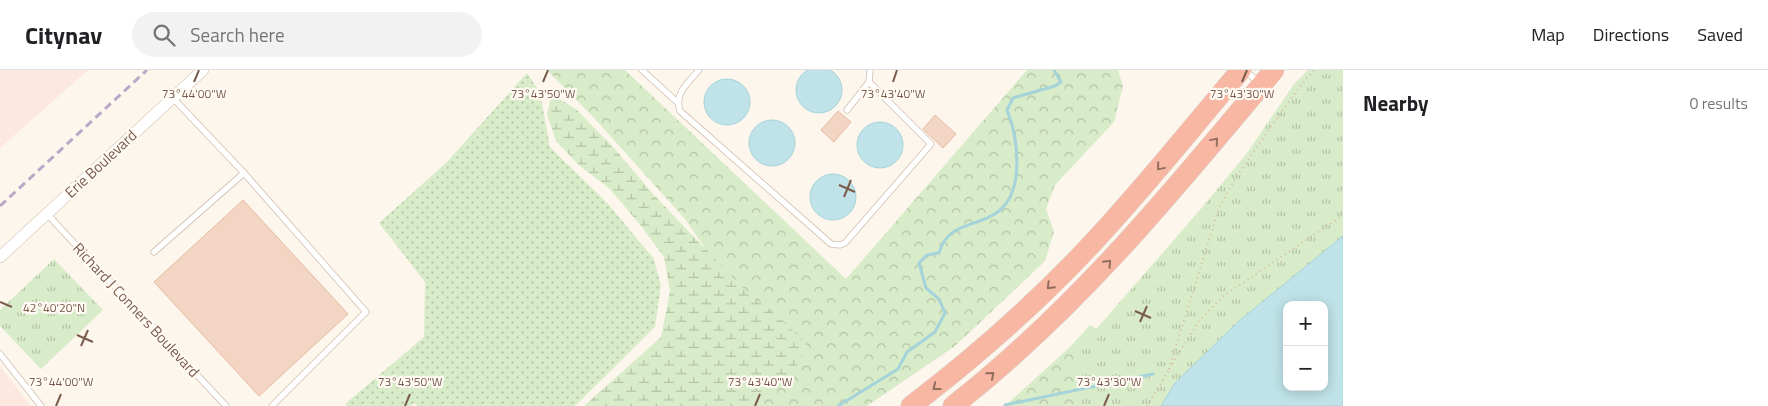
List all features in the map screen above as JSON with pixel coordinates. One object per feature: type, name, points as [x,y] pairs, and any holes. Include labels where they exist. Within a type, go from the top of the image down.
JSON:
[{"type":"highway","points":[[911,406],[986,345],[1064,273],[1134,197],[1243,70]]},
{"type":"highway","points":[[953,406],[1014,355],[1093,280],[1149,218],[1268,77]]},
{"type":"street","name":"Erie Boulevard","points":[[0,257],[203,70]]},
{"type":"lane","points":[[642,70],[677,102],[680,110],[770,191],[831,244],[840,245],[845,243],[931,144],[869,82]]},
{"type":"lane","points":[[677,102],[680,91],[699,70]]},
{"type":"lane","points":[[847,110],[869,82],[870,70]]},
{"type":"lane","points":[[1243,70],[1268,77]]},
{"type":"lane","points":[[173,98],[244,173],[366,312],[272,406]]},
{"type":"lane","points":[[154,252],[244,173]]},
{"type":"lane","name":"Richard J Conners Boulevard","points":[[47,214],[226,406]]},
{"type":"lane","points":[[0,354],[41,406]]},
{"type":"path","points":[[1169,369],[1219,208],[1235,179],[1298,88],[1314,70]]},
{"type":"path","points":[[1147,406],[1193,330],[1213,305],[1239,284],[1343,215]]},
{"type":"shaded area","points":[[0,70],[88,70],[0,148]]},
{"type":"shaded area","points":[[0,366],[31,406],[0,406]]},
{"type":"green space","points":[[547,70],[625,70],[846,279],[1027,70],[1118,70],[1123,86],[1114,122],[1055,185],[1046,209],[1054,232],[1045,261],[955,346],[867,406],[674,406],[742,302],[685,219],[595,119]]},
{"type":"green space","points":[[1308,70],[1343,70],[1343,236],[1239,321],[1175,383],[1161,406],[1075,406],[1077,343],[1099,326],[1205,204],[1247,153],[1294,84]]},
{"type":"green space","points":[[527,73],[540,93],[550,147],[609,205],[654,259],[661,286],[655,327],[575,406],[417,406],[414,403],[411,406],[347,406],[345,404],[424,337],[425,282],[379,223],[446,163]]},
{"type":"green space","points":[[552,94],[577,110],[614,148],[653,194],[739,284],[806,342],[801,361],[754,406],[584,406],[661,337],[670,291],[664,257],[641,226],[610,189],[580,166],[556,141],[547,114]]},
{"type":"green space","points":[[54,259],[103,310],[41,369],[0,326],[0,310]]},
{"type":"green space","points":[[1090,325],[1121,343],[1089,406],[1005,406],[1070,347]]},
{"type":"water","points":[[819,67],[832,71],[838,77],[842,90],[838,103],[832,109],[819,113],[806,109],[800,103],[796,90],[800,77],[806,71]]},
{"type":"water","points":[[723,79],[731,79],[740,83],[746,89],[750,102],[746,115],[740,121],[731,125],[723,125],[714,121],[708,115],[704,106],[704,98],[708,89],[714,83]]},
{"type":"water","points":[[768,120],[776,120],[785,124],[791,130],[795,143],[791,156],[785,162],[776,166],[768,166],[759,162],[753,156],[749,147],[749,139],[753,130],[759,124]]},
{"type":"water","points":[[876,122],[884,122],[893,126],[899,132],[903,145],[899,158],[893,164],[884,168],[876,168],[867,164],[861,158],[857,149],[857,141],[861,132],[867,126]]},
{"type":"water","points":[[829,174],[837,174],[846,178],[852,184],[856,197],[852,210],[846,216],[837,220],[829,220],[820,216],[814,210],[810,201],[810,193],[814,184],[820,178]]},
{"type":"water","points":[[1343,236],[1343,406],[1161,406],[1175,383],[1239,321]]},
{"type":"building","points":[[838,111],[851,122],[834,142],[821,130]]},
{"type":"building","points":[[935,115],[956,134],[943,148],[923,129]]},
{"type":"building","points":[[243,200],[348,314],[259,396],[154,282]]},
{"type":"waterway","points":[[838,406],[898,369],[907,352],[935,332],[945,313],[939,299],[926,288],[919,263],[927,255],[939,253],[943,243],[956,230],[991,216],[999,211],[1007,202],[1013,190],[1017,163],[1014,134],[1007,110],[1013,98],[1055,86],[1061,82],[1054,70]]},
{"type":"waterway","points":[[1005,405],[1153,374]]},
{"type":"railway","points":[[0,206],[147,70]]}]
